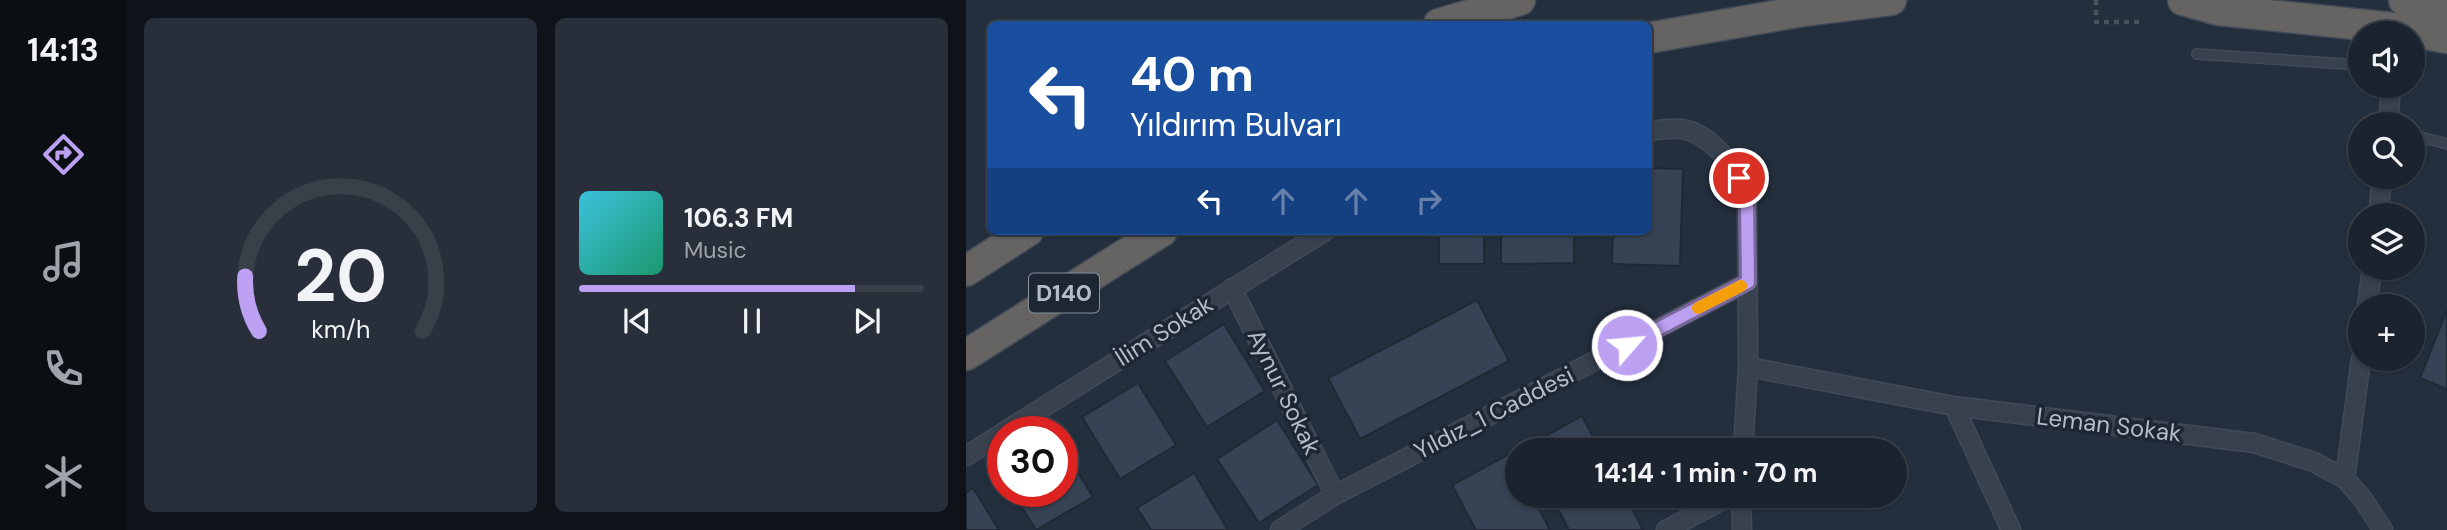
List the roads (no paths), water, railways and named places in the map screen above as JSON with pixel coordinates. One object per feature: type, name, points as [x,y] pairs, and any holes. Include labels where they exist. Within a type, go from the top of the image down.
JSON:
[{"type":"highway","points":[[1449,21],[1520,0]]},
{"type":"highway","points":[[1652,37],[1803,11],[1891,0]]},
{"type":"highway","points":[[2183,0],[2219,10],[2348,26]]},
{"type":"highway","points":[[2404,0],[2447,8]]},
{"type":"highway","points":[[2425,35],[2447,38]]},
{"type":"highway","name":"D140","points":[[966,271],[1022,235]]},
{"type":"highway","name":"D140","points":[[966,355],[1156,235]]},
{"type":"street","points":[[1652,131],[1684,128],[1718,149],[1739,178],[1747,203],[1748,367],[1744,438]]},
{"type":"street","name":"İlim Sokak","points":[[1030,416],[1318,235]]},
{"type":"street","name":"Yıldız_1 Caddesi","points":[[1280,530],[1335,495],[1748,282]]},
{"type":"street","name":"Aynur Sokak","points":[[1232,288],[1335,495]]},
{"type":"street","name":"Leman Sokak","points":[[1748,367],[1954,406],[2253,443],[2314,462],[2344,479],[2362,498],[2383,530]]},
{"type":"street","points":[[2344,479],[2359,371]]},
{"type":"street","points":[[1954,406],[2011,530]]},
{"type":"street","name":"İlim Sokak","points":[[966,456],[987,443]]},
{"type":"street","points":[[1666,530],[1707,508]]},
{"type":"street","points":[[1741,508],[1742,530]]},
{"type":"lane","points":[[2197,54],[2348,64]]},
{"type":"lane","points":[[2425,138],[2447,144]]}]
